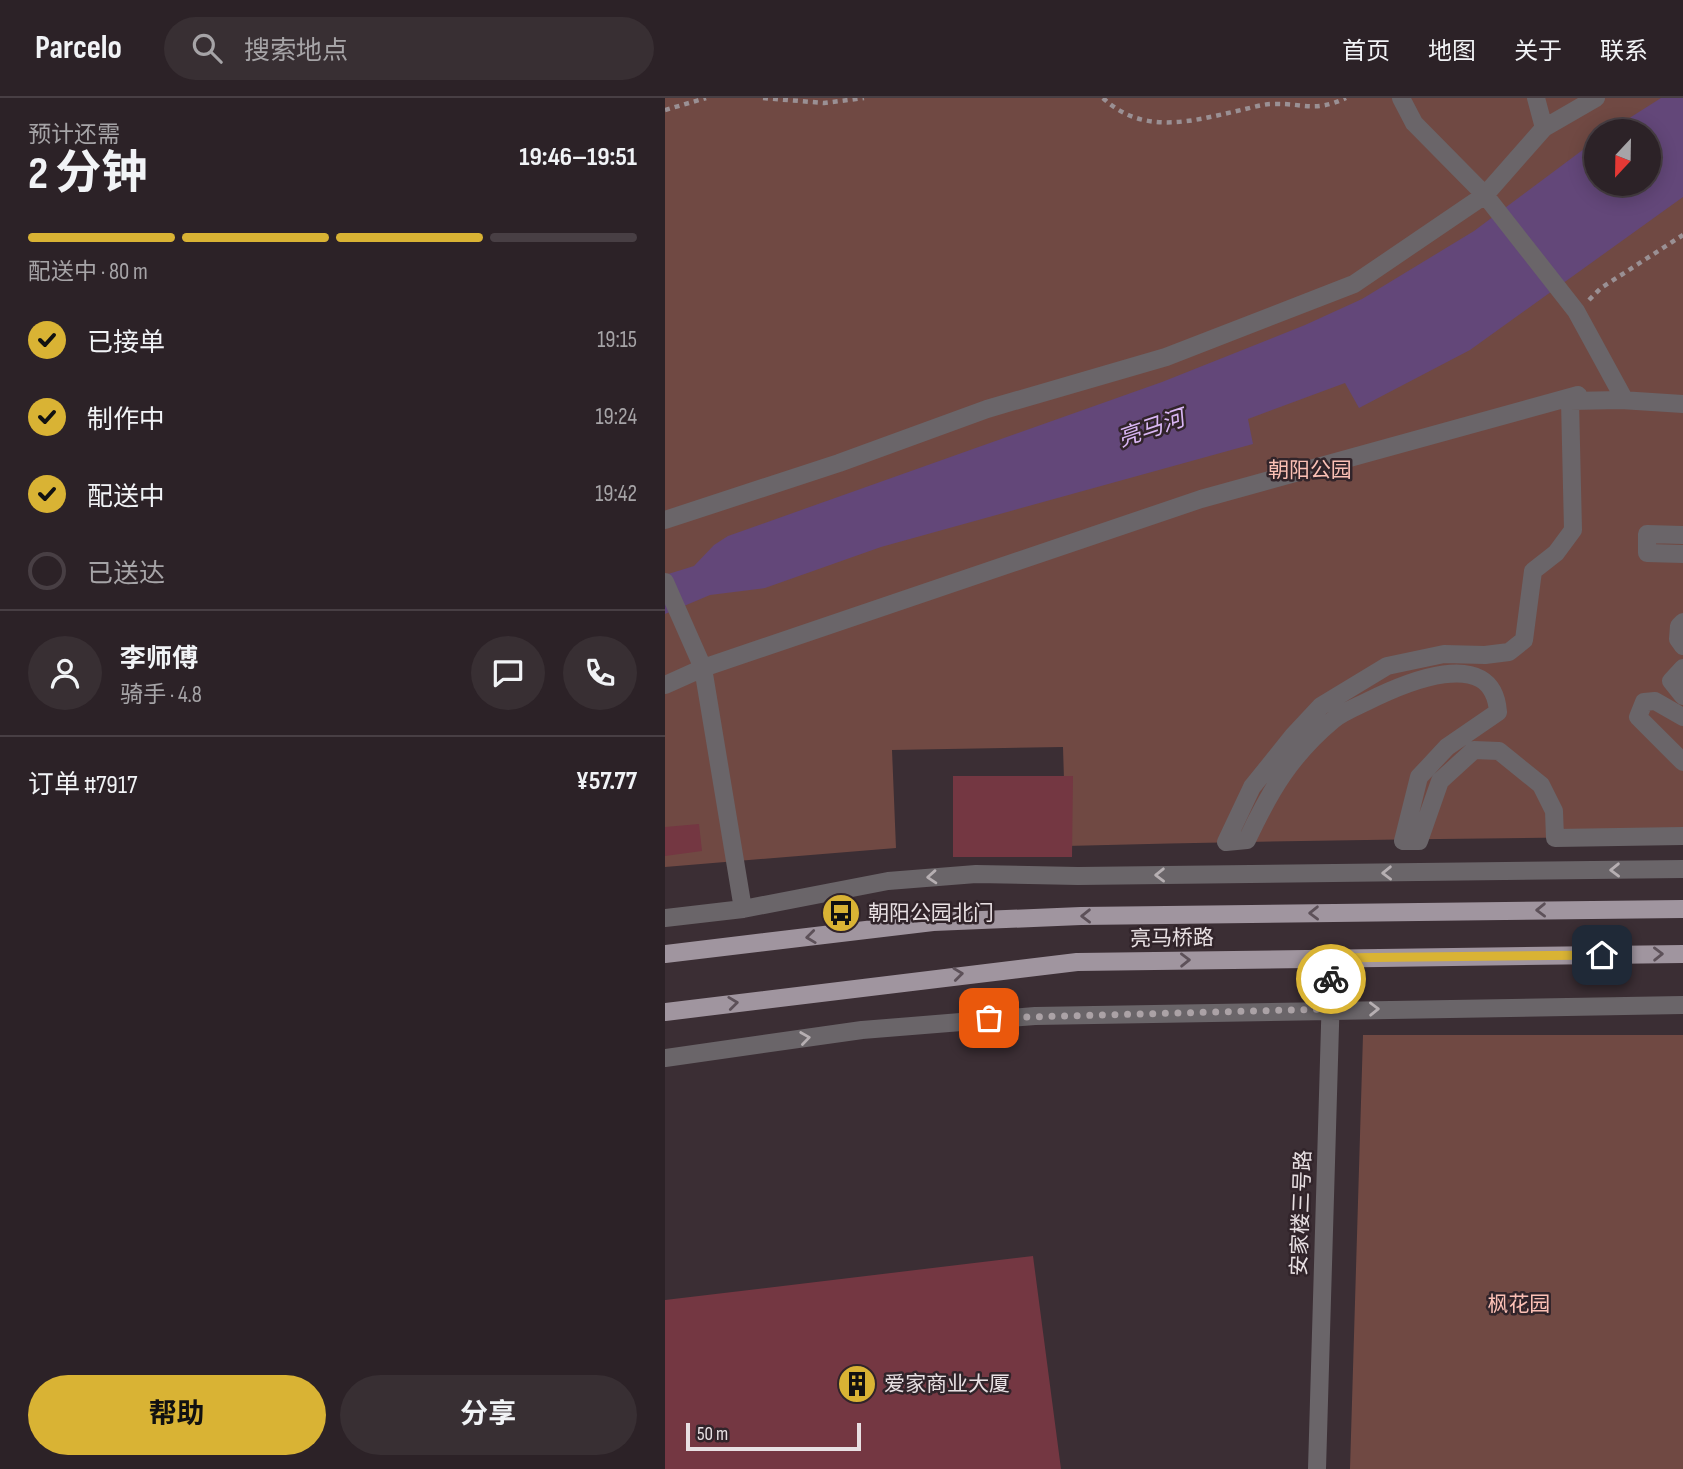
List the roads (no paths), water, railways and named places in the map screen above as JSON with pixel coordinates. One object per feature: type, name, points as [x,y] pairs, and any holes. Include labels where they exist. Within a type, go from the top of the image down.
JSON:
[{"type":"main road","name":"亮马桥路","points":[[665,954],[960,921],[1081,916],[1683,909]]},
{"type":"main road","name":"亮马桥路","points":[[665,1012],[1077,962],[1683,954]]},
{"type":"street","points":[[1401,98],[1414,123],[1485,195],[1571,304],[1623,397]]},
{"type":"street","points":[[1536,98],[1544,128]]},
{"type":"street","points":[[665,520],[839,463],[986,409],[1166,357],[1354,284],[1485,195],[1544,128],[1596,98]]},
{"type":"street","points":[[665,685],[703,668],[1201,499],[1571,395],[1683,402]]},
{"type":"street","points":[[1683,402],[1570,401],[1573,530],[1556,553],[1533,571],[1524,640],[1509,652],[1485,655],[1444,654],[1387,666],[1321,705],[1252,787],[1226,842],[1247,840],[1269,793],[1304,747],[1336,717],[1385,692],[1428,676],[1462,672],[1484,681],[1497,694],[1498,712],[1447,747],[1419,777],[1403,841],[1419,841],[1440,781],[1474,750],[1499,751],[1541,785],[1554,811],[1555,838],[1683,836]]},
{"type":"street","points":[[1683,535],[1647,534],[1647,552],[1683,554]]},
{"type":"street","points":[[665,582],[703,668],[743,909]]},
{"type":"street","points":[[1683,622],[1679,626],[1678,639],[1683,646]]},
{"type":"street","points":[[1683,668],[1671,681],[1683,696]]},
{"type":"street","points":[[1683,717],[1655,701],[1644,702],[1638,717],[1683,762]]},
{"type":"street","points":[[665,918],[743,909],[888,881],[976,874],[1078,876],[1683,869]]},
{"type":"street","name":"安家楼三号路","points":[[1317,1469],[1332,958]]},
{"type":"street","points":[[665,1058],[862,1030],[943,1021],[1035,1016],[1683,1005]]},
{"type":"water","name":"亮马河","points":[[1661,98],[1683,98],[1683,197],[1470,350],[1359,408],[1345,383],[1248,419],[1253,444],[881,547],[765,588],[710,595],[665,614],[665,575],[694,566],[714,545],[728,536],[1162,382],[1305,325],[1362,299],[1474,231],[1584,149],[1584,196],[1661,196],[1661,119],[1628,119]]},
{"type":"place","name":"朝阳公园北门","points":[[841,913]]},
{"type":"place","name":"爱家商业大厦","points":[[857,1384]]},
{"type":"park label","name":"朝阳公园","points":[[1310,470]]},
{"type":"park label","name":"枫花园","points":[[1519,1304]]}]
